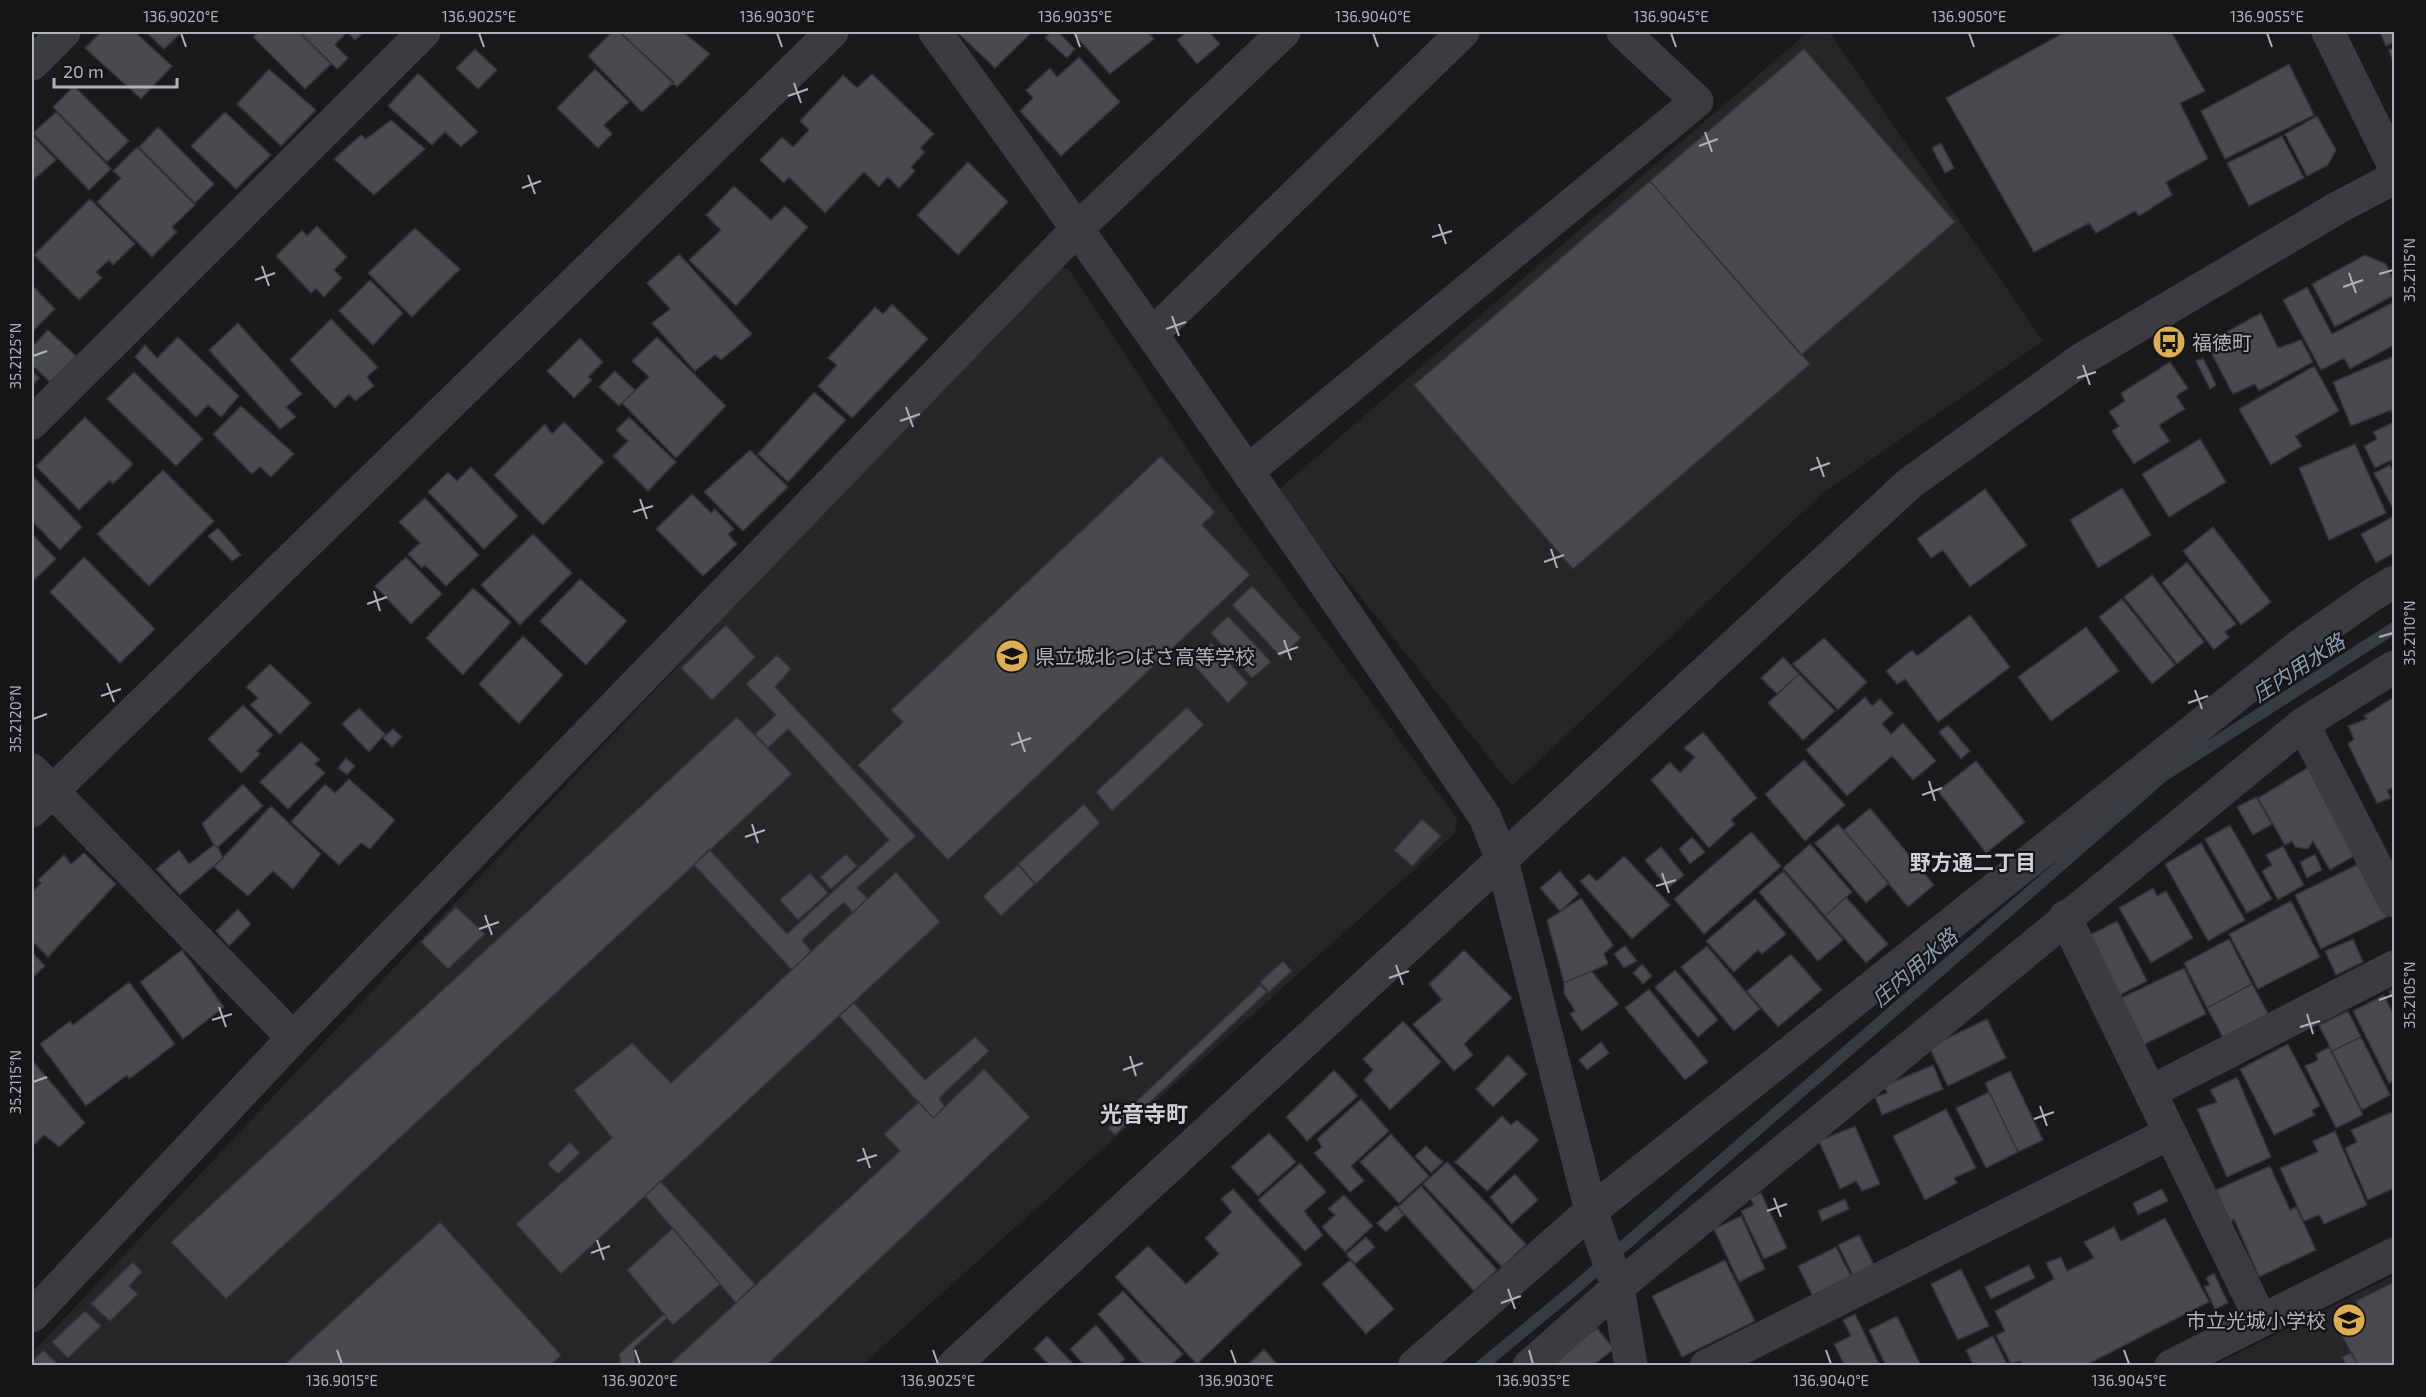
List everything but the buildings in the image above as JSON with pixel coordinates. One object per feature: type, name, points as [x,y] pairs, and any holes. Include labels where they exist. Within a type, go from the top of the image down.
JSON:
[{"type":"street","points":[[32,64],[64,32]]},
{"type":"street","points":[[32,423],[424,32]]},
{"type":"street","points":[[293,1038],[38,790],[832,32]]},
{"type":"street","points":[[935,32],[1078,228],[1485,817],[1502,860],[1594,1219],[1614,1277],[1631,1365]]},
{"type":"street","points":[[32,1316],[293,1038],[1078,228],[1284,32]]},
{"type":"street","points":[[1152,334],[1463,32]]},
{"type":"street","points":[[2328,32],[2394,166]]},
{"type":"street","points":[[1248,471],[1697,101],[1628,33]]},
{"type":"street","points":[[953,1365],[1910,483],[2082,359],[2339,207],[2394,178]]},
{"type":"street","points":[[1414,1365],[2299,646],[2394,582]]},
{"type":"street","points":[[1529,1365],[1614,1277],[2303,724],[2394,667]]},
{"type":"street","points":[[2303,724],[2394,901]]},
{"type":"street","points":[[2065,917],[2261,1320]]},
{"type":"street","points":[[2150,1092],[2394,967]]},
{"type":"street","points":[[1706,1365],[2170,1132]]},
{"type":"street","points":[[2171,1365],[2394,1254]]},
{"type":"shaded area","points":[[1808,32],[1829,32],[2043,341],[1824,492],[1512,786],[1276,492]]},
{"type":"shaded area","name":"県立城北つばさ高等学校","points":[[1052,268],[1068,268],[1217,494],[1457,818],[1455,833],[862,1365],[32,1366],[32,1353]]},
{"type":"shaded area","name":"市立光城小学校","points":[[2394,1275],[2394,1365],[2214,1365]]},
{"type":"waterway","name":"庄内用水路","points":[[1481,1366],[1572,1291],[2163,776],[2394,628]]},
{"type":"place","name":"福徳町","points":[[2169,342]]},
{"type":"place","name":"県立城北つばさ高等学校","points":[[1012,656]]},
{"type":"place","name":"市立光城小学校","points":[[2349,1320]]},
{"type":"district","name":"野方通二丁目","points":[[1973,861]]},
{"type":"district","name":"光音寺町","points":[[1144,1113]]}]
